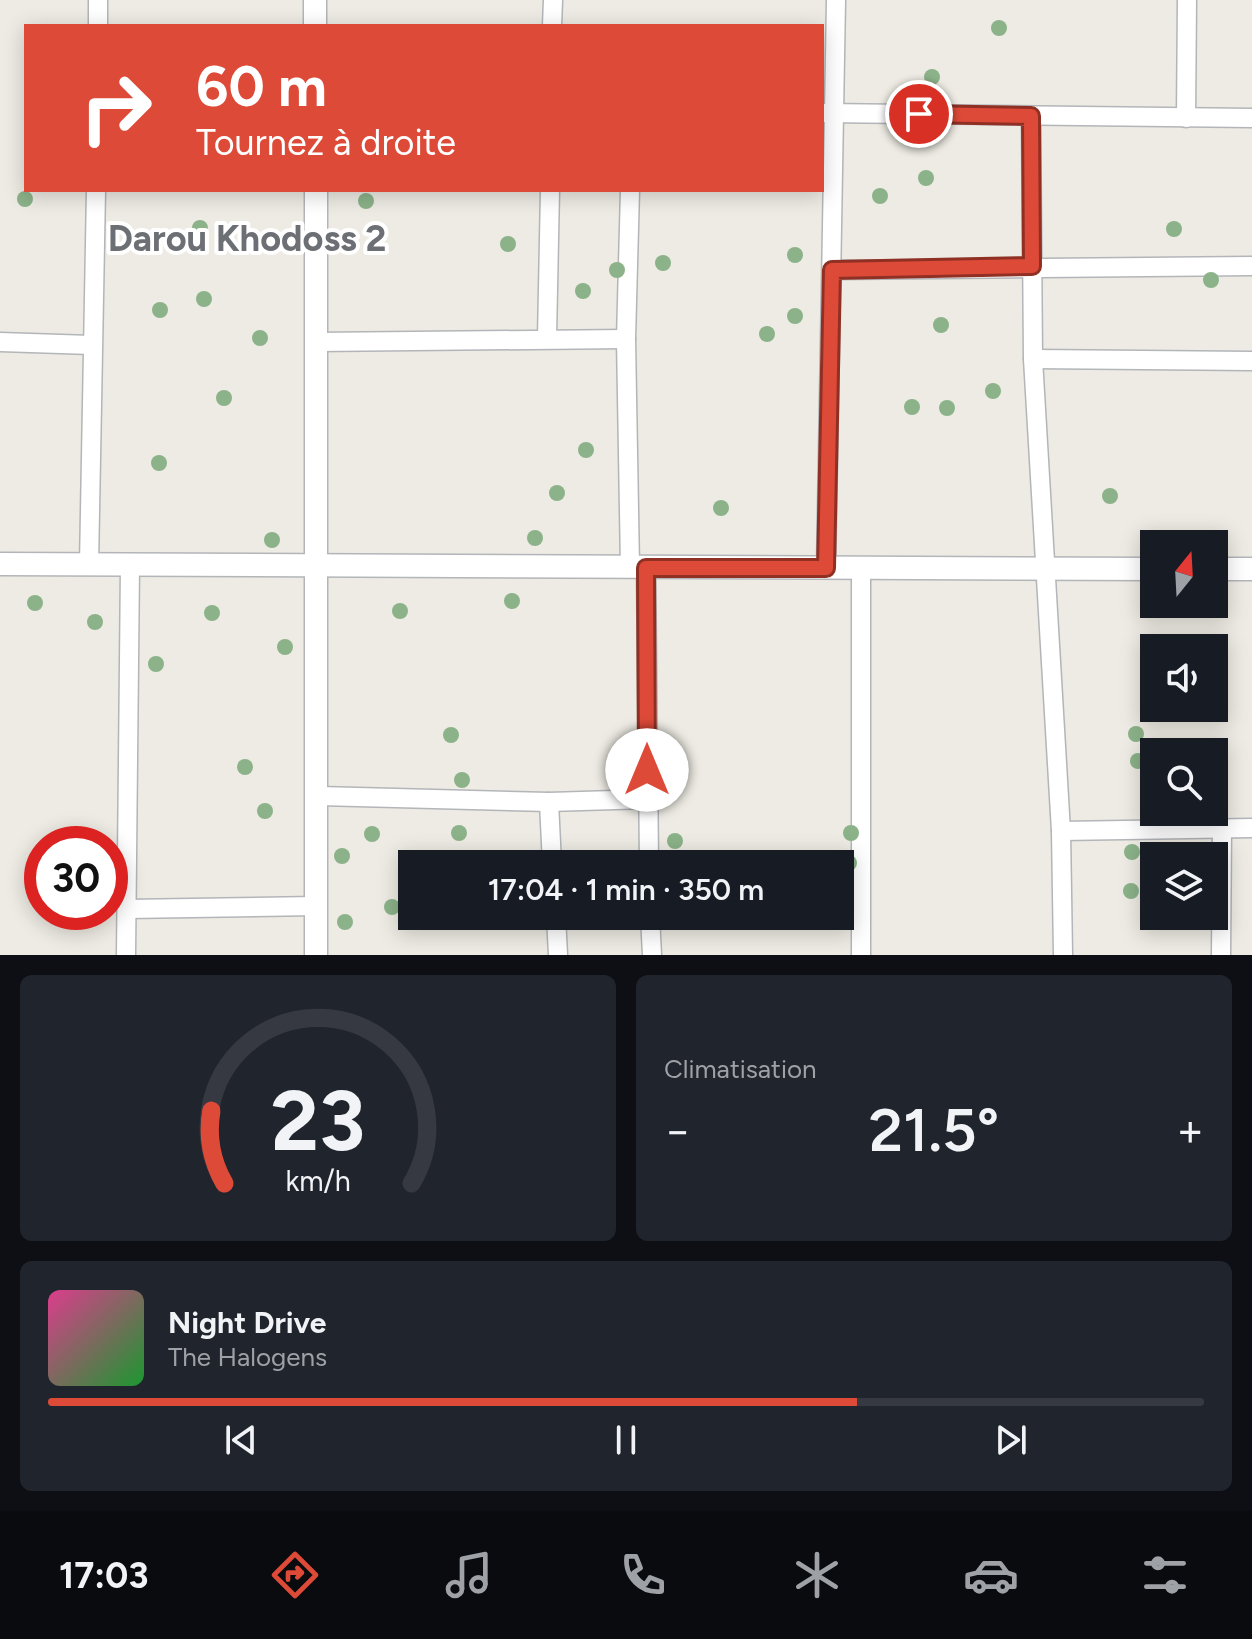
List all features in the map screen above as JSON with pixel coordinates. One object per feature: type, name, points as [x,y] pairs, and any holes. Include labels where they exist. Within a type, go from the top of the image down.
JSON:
[{"type":"street","points":[[98,0],[98,24]]},
{"type":"street","points":[[315,0],[315,24]]},
{"type":"street","points":[[552,24],[553,0]]},
{"type":"street","points":[[826,568],[832,270],[828,113],[836,0]]},
{"type":"street","points":[[1186,118],[1187,0]]},
{"type":"street","points":[[828,113],[1252,118]]},
{"type":"street","points":[[1031,116],[1033,359],[1061,831],[1063,955]]},
{"type":"street","points":[[89,565],[96,192]]},
{"type":"street","points":[[316,192],[319,796],[316,955]]},
{"type":"street","points":[[547,338],[550,192]]},
{"type":"street","points":[[630,192],[626,339],[649,850]]},
{"type":"street","points":[[832,270],[1252,266]]},
{"type":"street","points":[[316,342],[626,339]]},
{"type":"street","points":[[0,342],[91,345]]},
{"type":"street","points":[[1033,359],[1252,361]]},
{"type":"street","points":[[0,564],[1140,569]]},
{"type":"street","points":[[128,826],[130,565]]},
{"type":"street","points":[[861,568],[861,955]]},
{"type":"street","points":[[1228,569],[1252,569]]},
{"type":"street","points":[[319,796],[549,802],[647,799]]},
{"type":"street","points":[[549,802],[551,850]]},
{"type":"street","points":[[1221,955],[1222,828]]},
{"type":"street","points":[[1061,831],[1252,828]]},
{"type":"street","points":[[128,909],[316,906]]},
{"type":"street","points":[[126,955],[127,930]]},
{"type":"street","points":[[557,930],[558,955]]},
{"type":"street","points":[[651,930],[652,955]]},
{"type":"district","name":"Darou Khodoss 2","points":[[247,238]]},
{"type":"route","points":[[647,770],[646,568],[826,568],[832,270],[1032,266],[1031,116],[919,114]]}]
